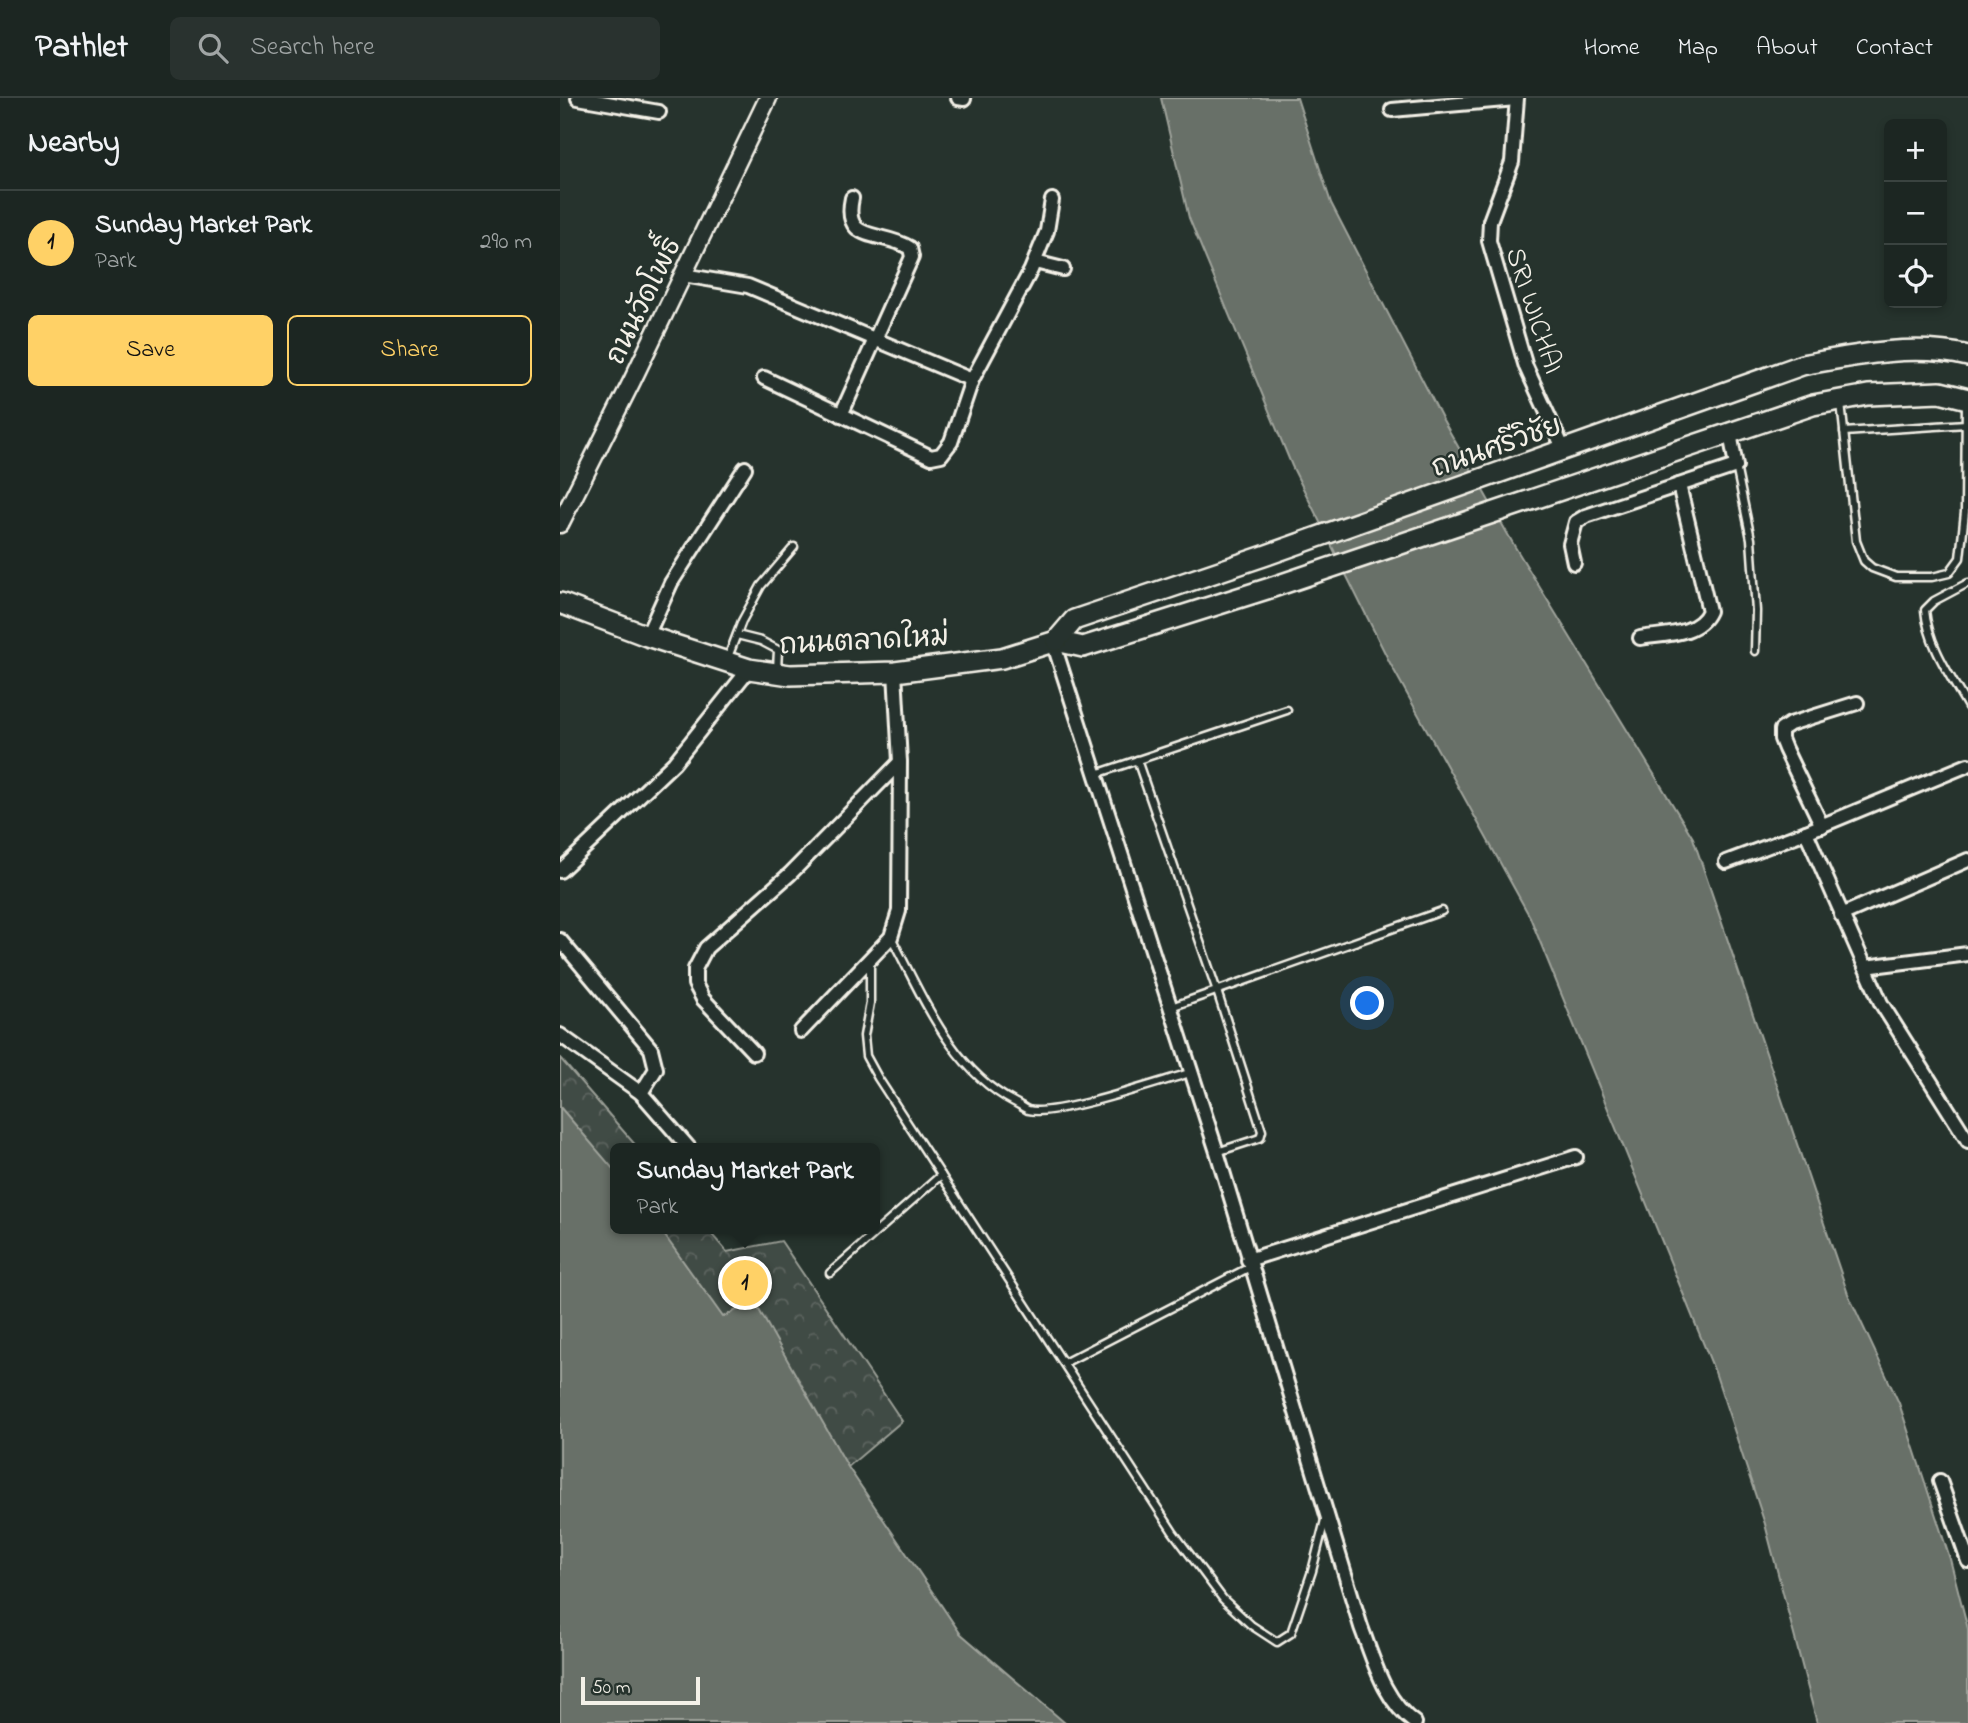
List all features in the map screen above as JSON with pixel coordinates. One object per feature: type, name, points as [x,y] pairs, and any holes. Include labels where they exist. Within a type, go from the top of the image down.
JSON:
[{"type":"main road","name":"ถนนศรีวิชัย","points":[[1054,641],[1074,620],[1264,556],[1802,365],[1863,354],[1944,350],[1968,356]]},
{"type":"main road","points":[[1054,641],[1083,646],[1270,588],[1813,405],[1868,395],[1940,392],[1967,398]]},
{"type":"main road","name":"ถนนตลาดใหม่","points":[[560,603],[726,662],[749,669],[790,675],[895,672],[1002,658],[1054,641]]},
{"type":"street","points":[[578,98],[659,112]]},
{"type":"street","name":"ถนนวัดโพธิ์","points":[[560,524],[768,98]]},
{"type":"street","points":[[1392,110],[1517,99]]},
{"type":"street","name":"SRI WICHAI","points":[[1517,99],[1510,170],[1490,221],[1489,242],[1526,367],[1564,450]]},
{"type":"street","points":[[841,415],[912,257],[910,248],[901,242],[856,230],[851,224],[849,211],[852,198]]},
{"type":"street","points":[[764,378],[931,457],[941,455],[951,442],[972,380],[1035,261],[1047,231],[1052,200]]},
{"type":"street","points":[[1035,261],[1063,269]]},
{"type":"street","points":[[683,275],[748,286],[972,380]]},
{"type":"street","points":[[1574,563],[1570,544],[1576,522],[1586,516],[1736,466],[1731,433]]},
{"type":"street","points":[[647,636],[671,583],[745,468]]},
{"type":"street","points":[[1640,638],[1695,628],[1705,621],[1709,611],[1679,485]]},
{"type":"street","points":[[1054,641],[1217,1152],[1361,1627],[1386,1690],[1405,1716],[1415,1723]]},
{"type":"street","points":[[560,871],[674,764],[749,669]]},
{"type":"street","points":[[801,1031],[891,937],[899,911],[900,762],[895,672]]},
{"type":"street","points":[[1822,826],[1784,749],[1781,730],[1790,724],[1857,703]]},
{"type":"street","points":[[754,1053],[703,999],[695,984],[695,969],[706,948],[790,874],[900,762]]},
{"type":"street","points":[[1726,862],[1822,826],[1968,765]]},
{"type":"street","points":[[1806,832],[1881,1003],[1968,1141]]},
{"type":"street","points":[[1841,915],[1968,860]]},
{"type":"street","points":[[560,940],[651,1049],[656,1069],[640,1093]]},
{"type":"street","points":[[1865,967],[1968,954]]},
{"type":"street","points":[[560,1035],[640,1093],[685,1143]]},
{"type":"street","points":[[1249,1263],[1576,1157]]},
{"type":"street","points":[[1940,1481],[1968,1561]]},
{"type":"lane","points":[[1840,400],[1856,541],[1864,561],[1872,568],[1896,577],[1932,577],[1949,573],[1959,558],[1965,512],[1967,398]]},
{"type":"lane","points":[[1844,432],[1966,424]]},
{"type":"lane","points":[[1736,466],[1751,539],[1756,611],[1755,651]]},
{"type":"lane","points":[[726,662],[761,586],[794,547]]},
{"type":"lane","points":[[1968,583],[1934,601],[1924,610],[1934,644],[1968,707]]},
{"type":"lane","points":[[737,635],[761,641],[778,650],[777,673]]},
{"type":"lane","points":[[1096,774],[1287,710]]},
{"type":"lane","points":[[1137,760],[1262,1131],[1260,1138],[1217,1152]]},
{"type":"lane","points":[[1169,1007],[1443,911]]},
{"type":"lane","points":[[891,937],[943,1033],[961,1060],[999,1094],[1029,1110],[1053,1110],[1190,1073]]},
{"type":"lane","points":[[870,961],[870,1003],[864,1036],[866,1056],[1173,1532],[1223,1599],[1251,1625],[1277,1642],[1292,1633],[1326,1516]]},
{"type":"lane","points":[[880,1229],[941,1175]]},
{"type":"lane","points":[[830,1273],[874,1234]]},
{"type":"lane","points":[[1064,1363],[1249,1263]]},
{"type":"green space","points":[[560,1058],[634,1143],[610,1143],[610,1194],[560,1129]]},
{"type":"green space","points":[[642,1234],[711,1234],[727,1252],[781,1241],[902,1421],[848,1467],[719,1333]]},
{"type":"shaded area","points":[[1161,98],[1297,98],[1331,203],[1443,420],[1515,547],[1693,838],[1848,1294],[1899,1403],[1950,1559],[1968,1629],[1968,1723],[1817,1723],[1765,1524],[1715,1372],[1530,917],[1390,663],[1292,466],[1189,218]]},
{"type":"shaded area","points":[[560,1107],[610,1165],[610,1234],[664,1234],[723,1317],[754,1301],[848,1467],[960,1633],[1065,1723],[560,1723]]},
{"type":"place","name":"Sunday Market Park","points":[[745,1283]]}]
